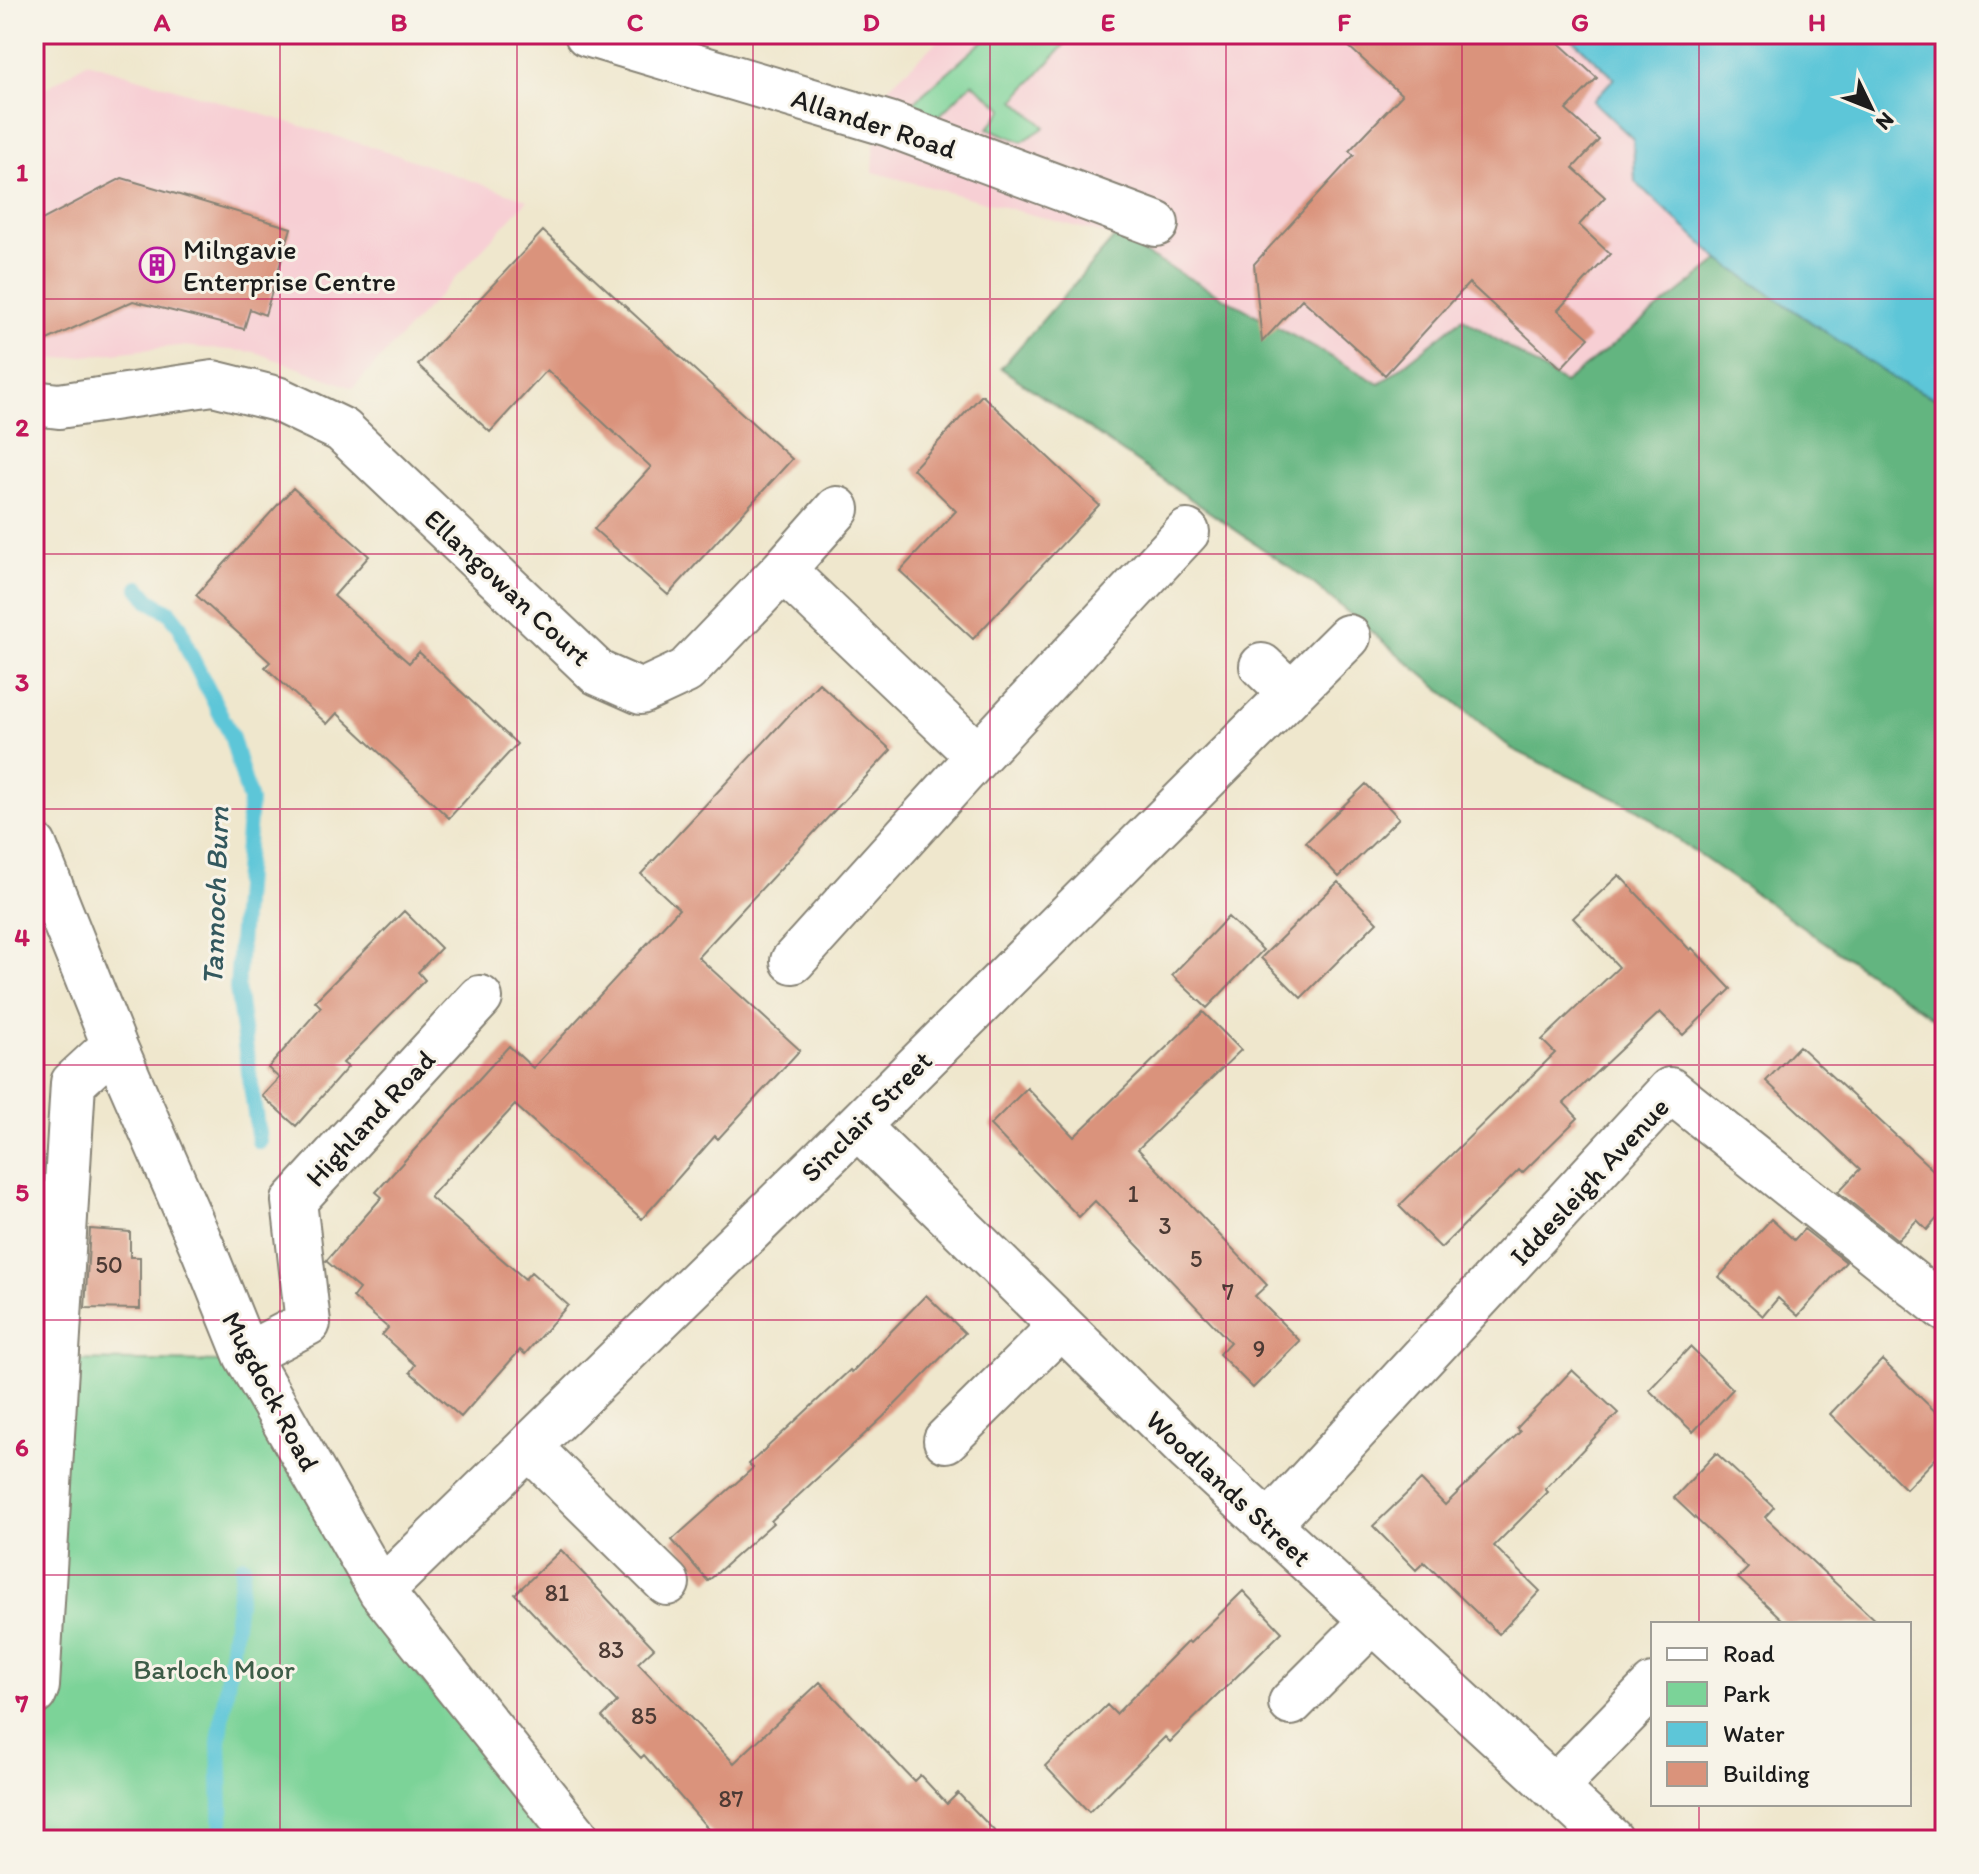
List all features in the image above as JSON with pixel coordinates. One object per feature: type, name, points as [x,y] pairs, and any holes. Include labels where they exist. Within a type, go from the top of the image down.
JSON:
[{"type":"street","name":"Allander Road","points":[[587,34],[889,124],[1156,224]]},
{"type":"street","name":"Ellangowan Court","points":[[42,412],[213,383],[277,399],[342,430],[598,673],[641,692],[686,671],[837,509]]},
{"type":"street","points":[[793,961],[978,756],[1187,532]]},
{"type":"street","points":[[783,570],[978,756]]},
{"type":"street","name":"Sinclair Street","points":[[381,1591],[857,1126],[1276,680],[1348,637]]},
{"type":"street","name":"Mugdock Road","points":[[34,845],[114,1045],[246,1355],[381,1591],[579,1840]]},
{"type":"street","name":"Highland Road","points":[[246,1355],[308,1323],[294,1201],[480,998]]},
{"type":"street","points":[[34,1693],[37,1686],[73,1083],[114,1045]]},
{"type":"street","name":"Iddesleigh Avenue","points":[[1268,1525],[1670,1090],[1945,1309]]},
{"type":"street","name":"Woodlands Street","points":[[857,1126],[1187,1449],[1611,1840]]},
{"type":"street","points":[[946,1440],[1061,1326]]},
{"type":"street","points":[[529,1447],[667,1583]]},
{"type":"street","points":[[1291,1703],[1373,1621]]},
{"type":"street","points":[[1554,1788],[1651,1688]]},
{"type":"shaded area","points":[[945,34],[1567,34],[1614,79],[1593,101],[1633,139],[1635,182],[1720,260],[1563,383],[1463,318],[1380,384],[1115,237],[873,172],[877,98]]},
{"type":"shaded area","points":[[87,62],[389,152],[528,200],[353,388],[255,352],[179,346],[56,359],[34,357],[34,96]]},
{"type":"green space","points":[[991,34],[1074,34],[1015,100],[1045,127],[1022,142],[988,128],[1004,109],[972,83],[939,116],[908,107]]},
{"type":"green space","points":[[1115,237],[1380,384],[1463,318],[1564,383],[1720,260],[1896,380],[1945,403],[1945,1026],[1639,810],[1512,749],[1315,585],[1001,368]]},
{"type":"green space","name":"Barloch Moor","points":[[56,1360],[225,1362],[421,1680],[561,1840],[34,1840],[34,1708]]},
{"type":"water","points":[[1567,34],[1945,34],[1945,403],[1896,380],[1720,260],[1635,182],[1633,139],[1593,101],[1614,78]]},
{"type":"building","points":[[1335,34],[1549,34],[1597,78],[1566,110],[1599,140],[1573,168],[1605,197],[1579,225],[1610,254],[1558,310],[1589,338],[1561,368],[1469,283],[1385,375],[1302,299],[1262,342],[1254,264],[1354,155],[1349,151],[1402,95]]},
{"type":"building","name":"Milngavie Enterprise Centre","points":[[122,178],[291,228],[265,315],[250,309],[244,329],[133,301],[34,346],[34,224]]},
{"type":"building","points":[[543,231],[792,459],[668,595],[594,529],[651,467],[547,370],[490,432],[418,365]]},
{"type":"building","points":[[982,395],[1099,505],[973,639],[900,571],[956,511],[913,469]]},
{"type":"building","points":[[293,488],[369,556],[334,596],[409,663],[419,652],[517,744],[449,818],[337,713],[327,724],[265,667],[270,662],[196,595]]},
{"type":"building","points":[[819,683],[891,750],[698,957],[800,1050],[718,1139],[715,1136],[642,1219],[515,1105],[430,1197],[525,1279],[531,1272],[568,1305],[525,1354],[520,1350],[461,1417],[410,1372],[415,1365],[382,1335],[388,1328],[353,1297],[359,1289],[326,1261],[382,1197],[376,1192],[509,1046],[533,1068],[679,909],[641,874]]},
{"type":"building","points":[[1366,784],[1399,818],[1339,877],[1306,842]]},
{"type":"building","points":[[1619,875],[1731,989],[1683,1035],[1660,1012],[1564,1103],[1578,1118],[1522,1173],[1519,1170],[1441,1248],[1399,1206],[1555,1053],[1542,1040],[1619,967],[1573,918]]},
{"type":"building","points":[[1338,882],[1377,922],[1301,998],[1261,958]]},
{"type":"building","points":[[404,911],[441,948],[418,972],[425,980],[343,1063],[348,1067],[296,1126],[262,1096],[279,1078],[268,1068],[321,1007],[315,1001]]},
{"type":"building","points":[[1228,917],[1263,950],[1207,1008],[1172,975]]},
{"type":"building","points":[[1203,1012],[1241,1050],[1138,1149],[1267,1285],[1255,1296],[1300,1341],[1253,1388],[1219,1354],[1230,1342],[1095,1201],[1079,1217],[990,1125],[1027,1088],[1074,1137]]},
{"type":"building","points":[[1799,1046],[1945,1181],[1945,1209],[1927,1230],[1917,1220],[1898,1240],[1838,1192],[1860,1169],[1766,1081]]},
{"type":"building","points":[[1771,1219],[1794,1240],[1804,1229],[1846,1262],[1798,1316],[1778,1298],[1763,1316],[1719,1277]]},
{"type":"building","points":[[90,1229],[130,1232],[130,1257],[140,1257],[140,1309],[85,1308]]},
{"type":"building","points":[[926,1295],[965,1333],[883,1417],[708,1581],[672,1540],[753,1468],[749,1464],[850,1370],[852,1372]]},
{"type":"building","points":[[1690,1347],[1733,1389],[1693,1432],[1649,1390]]},
{"type":"building","points":[[1882,1360],[1945,1421],[1945,1449],[1906,1489],[1830,1414]]},
{"type":"building","points":[[1572,1370],[1618,1413],[1545,1489],[1548,1492],[1494,1546],[1540,1591],[1499,1634],[1424,1562],[1416,1570],[1373,1526],[1421,1480],[1445,1505],[1520,1432],[1517,1428]]},
{"type":"building","points":[[1716,1453],[1774,1507],[1765,1517],[1877,1622],[1785,1622],[1738,1578],[1748,1568],[1674,1498]]},
{"type":"building","points":[[561,1550],[654,1648],[638,1663],[734,1763],[820,1682],[914,1781],[920,1775],[947,1804],[958,1793],[1003,1840],[718,1840],[644,1755],[641,1758],[602,1717],[617,1702],[515,1594]]},
{"type":"building","points":[[1243,1591],[1282,1632],[1170,1742],[1165,1737],[1089,1812],[1045,1766],[1107,1705],[1116,1714]]},
{"type":"waterway","name":"Tannoch Burn","points":[[139,588],[150,601],[169,612],[180,626],[188,650],[231,735],[250,801],[237,988],[259,1141]]},
{"type":"waterway","name":"Tannoch Burn","points":[[222,1840],[219,1742],[243,1566]]},
{"type":"place","name":"Milngavie Enterprise Centre","points":[[157,265]]}]
